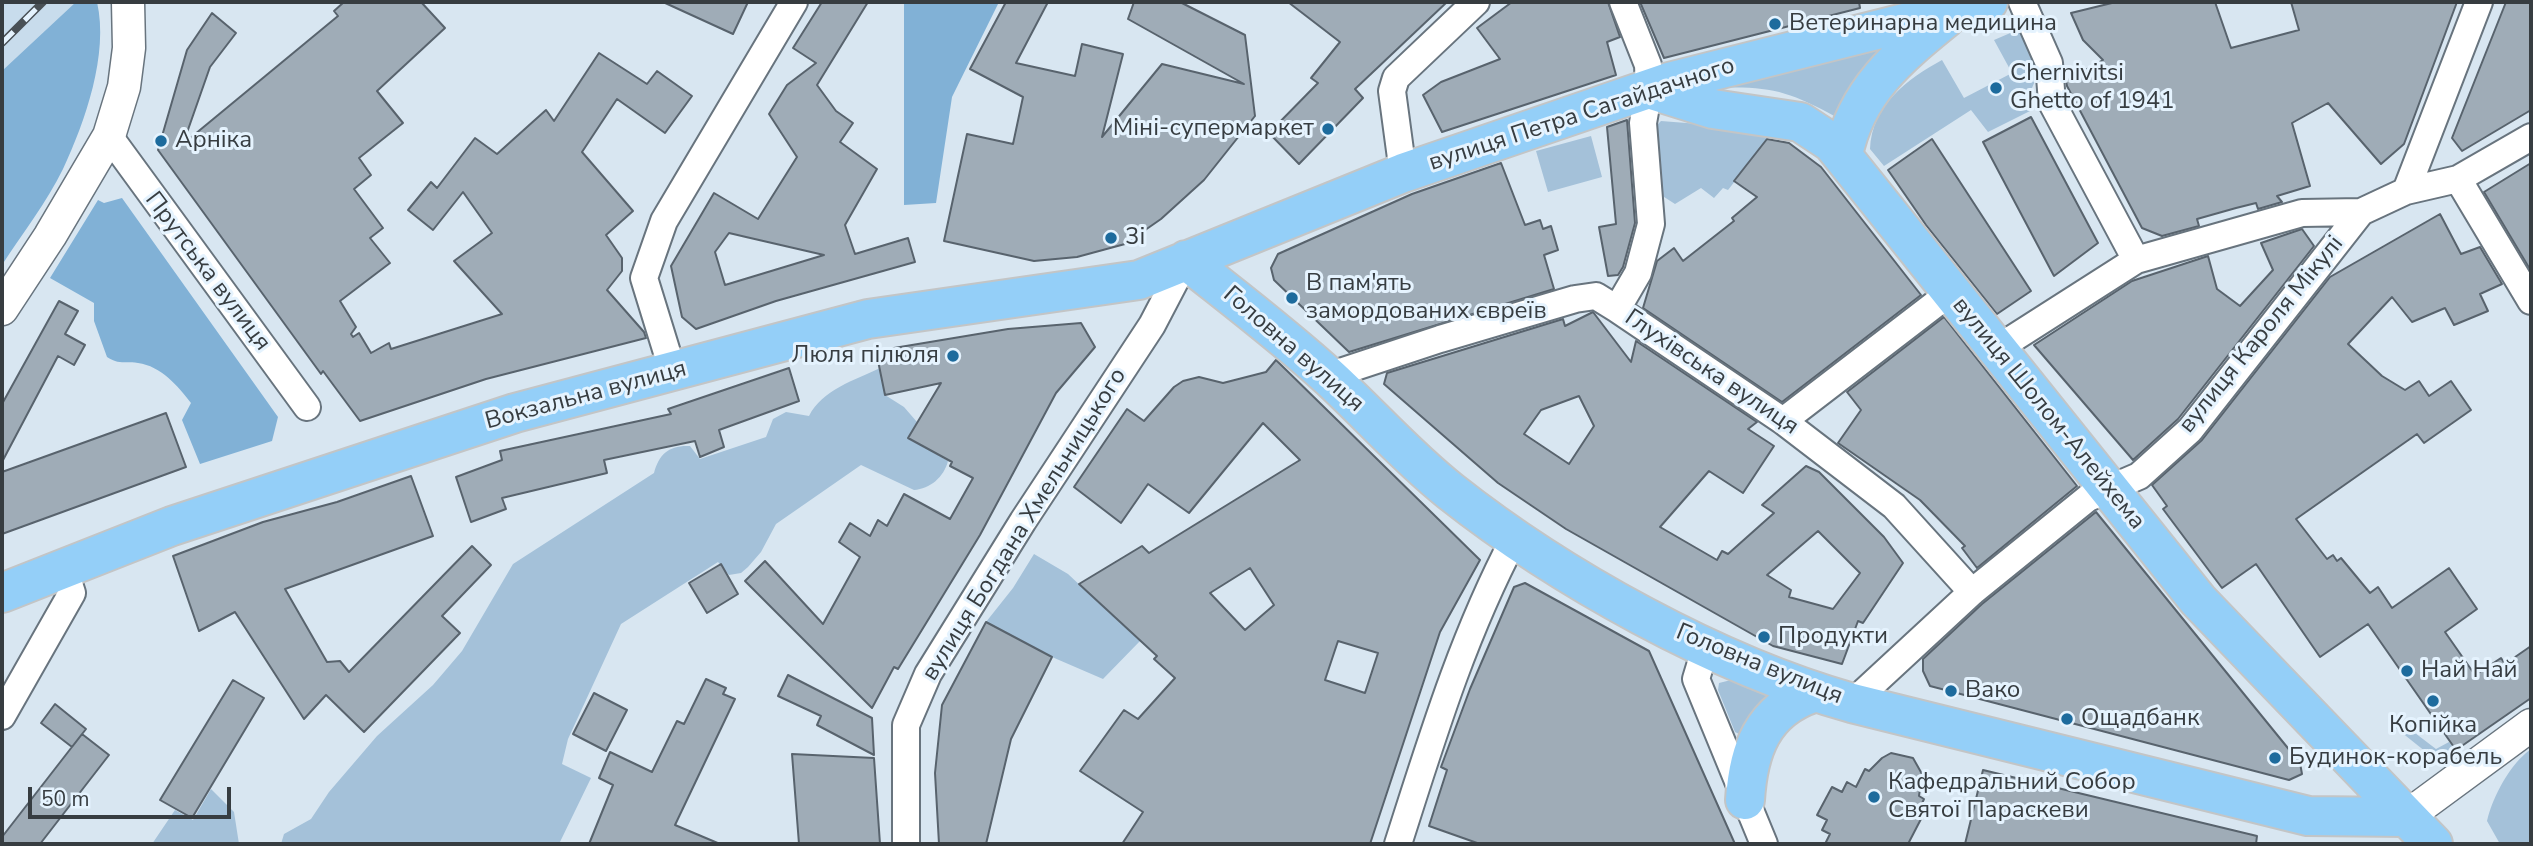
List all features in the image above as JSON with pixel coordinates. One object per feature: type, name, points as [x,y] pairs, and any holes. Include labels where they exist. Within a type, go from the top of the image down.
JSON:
[{"type":"main road","name":"вулиця Петра Сагайдачного","points":[[1186,260],[1403,173],[1649,89],[1971,6]]},
{"type":"main road","points":[[1843,155],[1852,121],[1873,83],[1889,65],[1971,6]]},
{"type":"main road","name":"вулиця Шолом-Алейхема","points":[[1649,89],[1713,108],[1800,122],[1818,132],[1843,155],[2107,490],[2198,600],[2406,817]]},
{"type":"main road","name":"Вокзальна вулиця","points":[[2,593],[172,526],[515,412],[868,320],[1139,279],[1186,260]]},
{"type":"main road","name":"Головна вулиця","points":[[1186,260],[1328,376],[1448,489],[1514,539],[1677,634],[1813,693],[1852,703],[2308,816],[2406,817]]},
{"type":"main road","points":[[1745,800],[1747,767],[1761,735],[1781,711],[1813,693]]},
{"type":"main road","points":[[2406,817],[2433,844]]},
{"type":"street","points":[[2,309],[57,225],[109,136],[124,87],[129,48],[128,2]]},
{"type":"street","points":[[673,372],[644,278],[664,220],[794,2]]},
{"type":"street","points":[[1403,173],[1392,91],[1396,78],[1476,2]]},
{"type":"street","name":"Глухівська вулиця","points":[[1623,2],[1648,65],[1649,89],[1643,123],[1651,224],[1638,273],[1617,309],[1783,421],[1894,506],[1972,592]]},
{"type":"street","points":[[2022,2],[2049,62],[2052,103],[2136,260]]},
{"type":"street","points":[[2406,191],[2479,2]]},
{"type":"street","name":"Прутська вулиця","points":[[109,136],[307,407]]},
{"type":"street","name":"вулиця Кароля Мікулі","points":[[1852,703],[1972,592],[2088,498],[2139,476],[2190,429],[2361,212],[2406,191],[2458,179],[2531,137]]},
{"type":"street","points":[[2458,179],[2531,301]]},
{"type":"street","points":[[1996,350],[2136,260],[2302,213],[2361,212]]},
{"type":"street","name":"вулиця Богдана Хмельницького","points":[[906,844],[906,725],[928,674],[1023,521],[1152,325],[1186,260]]},
{"type":"street","points":[[1783,421],[1951,292]]},
{"type":"street","points":[[1328,376],[1575,299],[1595,296],[1617,309]]},
{"type":"street","points":[[1398,844],[1454,669],[1483,598],[1514,539]]},
{"type":"street","points":[[2,716],[72,593],[64,568]]},
{"type":"street","points":[[1706,646],[1696,680],[1764,844]]},
{"type":"street","points":[[2406,817],[2531,725]]},
{"type":"shaded area","points":[[2,2],[100,2],[2,96]]},
{"type":"shaded area","points":[[76,2],[97,2],[100,22],[97,65],[87,109],[57,181],[2,265],[2,71]]},
{"type":"shaded area","points":[[904,2],[999,2],[952,97],[936,203],[904,205]]},
{"type":"shaded area","points":[[2022,28],[2043,62],[2029,95],[2032,110],[1988,132],[1971,110],[1884,166],[1870,149],[1872,133],[1884,107],[1904,85],[1942,60],[1964,98],[2012,73],[1994,40]]},
{"type":"shaded area","points":[[1890,43],[1853,82],[1836,117],[1805,101],[1778,92],[1751,88],[1716,88]]},
{"type":"shaded area","points":[[1661,121],[1775,130],[1728,190],[1723,188],[1714,198],[1701,188],[1675,204],[1661,195],[1654,161],[1660,159],[1656,126]]},
{"type":"shaded area","points":[[1591,136],[1602,177],[1548,192],[1536,151]]},
{"type":"shaded area","points":[[122,198],[278,417],[272,441],[200,464],[182,420],[191,403],[175,384],[154,368],[138,363],[119,362],[107,357],[94,321],[94,303],[50,278],[98,200],[104,203]]},
{"type":"shaded area","points":[[880,368],[885,395],[904,407],[917,422],[909,438],[948,461],[940,477],[931,485],[914,490],[861,465],[776,524],[761,552],[741,573],[729,575],[718,562],[621,624],[568,739],[562,764],[591,778],[559,844],[281,844],[284,834],[311,819],[329,792],[377,736],[433,685],[462,651],[513,564],[654,473],[662,456],[671,449],[690,446],[700,459],[766,437],[773,419],[786,412],[809,416],[822,399]]},
{"type":"shaded area","points":[[1034,554],[1068,574],[1140,641],[1103,679],[1052,657],[986,622],[1013,588]]},
{"type":"shaded area","points":[[1731,680],[1764,693],[1769,699],[1743,736],[1735,732],[1718,690],[1719,683]]},
{"type":"shaded area","points":[[2402,723],[2436,749],[2449,742],[2455,750],[2436,760],[2396,728]]},
{"type":"shaded area","points":[[2531,749],[2531,844],[2500,844],[2487,821],[2490,811],[2509,772]]},
{"type":"shaded area","points":[[211,789],[234,812],[239,844],[152,844],[175,810],[193,820]]},
{"type":"building","points":[[344,2],[421,2],[445,28],[377,91],[403,123],[359,158],[371,175],[354,189],[383,228],[370,238],[390,263],[340,301],[356,327],[351,334],[353,337],[359,333],[371,353],[389,343],[391,349],[502,314],[454,261],[492,233],[463,192],[433,230],[408,210],[431,182],[437,188],[475,138],[497,154],[546,110],[554,121],[599,53],[647,84],[657,71],[692,96],[665,133],[617,99],[582,152],[633,211],[606,235],[622,258],[622,271],[607,290],[644,332],[646,338],[486,379],[360,421],[323,371],[321,374],[158,150],[187,50],[212,13],[236,33],[210,67],[183,144],[338,16],[334,11]]},
{"type":"building","points":[[663,2],[748,2],[733,34]]},
{"type":"building","points":[[822,2],[868,2],[817,85],[836,111],[853,123],[840,142],[877,169],[845,225],[855,254],[908,238],[915,262],[776,301],[696,329],[682,317],[671,266],[714,193],[758,219],[797,157],[769,114],[787,85],[816,63],[793,48]],"holes":[[[729,233],[824,255],[725,285],[715,252]]]},
{"type":"building","points":[[1006,2],[1048,2],[1016,63],[1075,76],[1082,44],[1123,54],[1102,137],[1162,64],[1244,84],[1128,19],[1134,2],[1180,2],[1245,35],[1255,116],[1204,180],[1161,219],[1125,244],[1077,257],[1034,261],[944,241],[967,134],[1013,144],[1023,97],[970,69]]},
{"type":"building","points":[[1288,2],[1447,2],[1355,89],[1363,98],[1299,164],[1269,133],[1318,83],[1311,78],[1340,42]]},
{"type":"building","points":[[1512,2],[1608,2],[1620,37],[1607,42],[1616,75],[1442,132],[1423,95],[1441,82],[1500,59],[1477,28]]},
{"type":"building","points":[[1640,2],[1859,2],[1860,8],[1664,58]]},
{"type":"building","points":[[2116,2],[2215,2],[2231,48],[2299,30],[2291,2],[2457,2],[2404,144],[2381,164],[2328,103],[2292,123],[2310,186],[2277,196],[2282,202],[2258,209],[2256,203],[2197,219],[2199,226],[2162,236],[2142,228],[2066,81],[2103,60],[2083,40],[2071,13]]},
{"type":"building","points":[[2506,2],[2531,2],[2531,110],[2462,151],[2452,138]]},
{"type":"building","points":[[2031,117],[2098,243],[2054,276],[1983,142]]},
{"type":"building","points":[[1627,120],[1635,223],[1623,267],[1618,275],[1608,276],[1599,227],[1616,224],[1607,127]]},
{"type":"building","points":[[1767,139],[1789,143],[1821,167],[1921,295],[1782,402],[1643,308],[1657,261],[1674,248],[1683,261],[1734,221],[1732,218],[1757,197],[1734,181]]},
{"type":"building","points":[[1932,139],[2031,291],[1997,314],[1926,225],[1888,170]]},
{"type":"building","points":[[1501,163],[1525,225],[1540,220],[1543,229],[1551,226],[1558,250],[1544,255],[1554,289],[1349,352],[1274,280],[1271,268],[1278,254],[1412,194]]},
{"type":"building","points":[[2531,163],[2531,271],[2484,192]]},
{"type":"building","points":[[2440,214],[2461,254],[2480,247],[2502,284],[2480,294],[2488,311],[2454,325],[2445,308],[2412,322],[2392,297],[2348,344],[2382,376],[2405,390],[2419,381],[2429,396],[2451,381],[2471,410],[2424,443],[2417,434],[2296,519],[2327,559],[2333,555],[2337,561],[2341,558],[2370,593],[2378,587],[2392,608],[2449,568],[2477,609],[2445,632],[2475,675],[2501,658],[2505,664],[2531,646],[2531,698],[2456,750],[2368,624],[2320,657],[2256,564],[2222,588],[2163,509],[2167,506],[2152,485],[2202,440],[2330,277]]},
{"type":"building","points":[[2302,229],[2314,246],[2178,419],[2133,460],[2034,345],[2132,281],[2208,256],[2217,289],[2240,306],[2273,270],[2261,243]]},
{"type":"building","points":[[59,301],[78,311],[65,334],[85,345],[74,365],[58,356],[2,462],[2,404]]},
{"type":"building","points":[[1593,312],[1631,362],[1636,341],[1757,422],[1748,429],[1774,446],[1743,493],[1709,471],[1660,527],[1717,560],[1722,551],[1728,554],[1774,513],[1762,505],[1806,466],[1819,472],[1884,537],[1903,563],[1863,623],[1858,621],[1842,664],[1773,646],[1566,529],[1498,483],[1384,384],[1387,373],[1563,319],[1565,326]],"holes":[[[1579,396],[1594,426],[1569,464],[1524,434],[1541,410]],[[1818,531],[1860,573],[1833,609],[1789,597],[1791,590],[1767,575]]]},
{"type":"building","points":[[1944,317],[2077,486],[1977,568],[1962,548],[1965,546],[1920,500],[1838,443],[1861,410],[1847,392]]},
{"type":"building","points":[[1081,323],[1095,347],[1056,393],[980,535],[898,669],[894,667],[872,708],[745,581],[765,561],[823,624],[860,557],[839,542],[850,523],[870,536],[878,520],[887,526],[904,494],[950,519],[973,478],[950,466],[952,462],[908,438],[941,383],[885,395],[876,351],[1008,329]]},
{"type":"building","points":[[1276,360],[1480,560],[1440,632],[1370,844],[1122,844],[1143,812],[1080,771],[1124,710],[1138,719],[1175,678],[1154,659],[1157,656],[1079,584],[1142,546],[1149,553],[1300,460],[1263,423],[1189,513],[1148,484],[1121,523],[1074,487],[1127,409],[1144,421],[1174,387],[1183,381],[1199,377],[1223,383],[1266,372]],"holes":[[[1250,568],[1274,605],[1245,630],[1210,593]],[[1338,641],[1378,653],[1365,693],[1325,680]]]},
{"type":"building","points":[[789,368],[799,401],[719,430],[724,447],[700,457],[695,441],[604,460],[607,473],[502,498],[506,509],[471,522],[456,477],[502,460],[500,451],[671,414],[668,409]]},
{"type":"building","points":[[166,413],[186,467],[2,534],[2,472]]},
{"type":"building","points":[[411,476],[433,536],[285,589],[327,662],[340,661],[349,672],[472,546],[491,565],[442,616],[460,633],[364,732],[326,695],[304,719],[235,612],[199,631],[173,556],[263,522],[337,502]]},
{"type":"building","points":[[2096,512],[2300,763],[2302,774],[2289,780],[1930,686],[1923,671],[1923,659],[1982,604]]},
{"type":"building","points":[[721,564],[738,594],[707,613],[689,583]]},
{"type":"building","points":[[1525,583],[1649,651],[1735,844],[1480,844],[1429,826],[1447,770],[1441,767],[1470,689],[1514,587]]},
{"type":"building","points":[[986,622],[1052,657],[1011,739],[986,844],[939,844],[935,773],[942,705]]},
{"type":"building","points":[[788,675],[872,718],[874,755],[817,725],[821,716],[778,696]]},
{"type":"building","points":[[706,679],[726,688],[723,694],[735,699],[675,825],[720,844],[589,844],[613,785],[599,778],[610,752],[652,772],[677,721],[684,724]]},
{"type":"building","points":[[233,680],[264,698],[192,818],[160,800]]},
{"type":"building","points":[[594,693],[627,710],[606,751],[573,734]]},
{"type":"building","points":[[55,704],[86,729],[72,747],[41,723]]},
{"type":"building","points":[[82,734],[109,755],[40,844],[2,844],[2,837]]},
{"type":"building","name":"Кафедральний Собор Святої Параскеви","points":[[1891,753],[1913,758],[1922,774],[1919,796],[1924,799],[1916,817],[1921,819],[1908,844],[1825,844],[1830,834],[1822,830],[1827,820],[1817,815],[1832,787],[1842,792],[1847,782],[1856,787],[1865,769],[1869,771]]},
{"type":"building","points":[[792,754],[874,758],[880,844],[799,844]]},
{"type":"building","points":[[1983,770],[2257,836],[2256,844],[1965,844]]},
{"type":"railway","points":[[2,43],[43,2]]},
{"type":"place","name":"Ветеринарна медицина","points":[[1775,24]]},
{"type":"place","name":"Chernivitsi Ghetto of 1941","points":[[1996,88]]},
{"type":"place","name":"Міні-супермаркет","points":[[1328,129]]},
{"type":"place","name":"Арніка","points":[[161,141]]},
{"type":"place","name":"3і","points":[[1111,238]]},
{"type":"place","name":"В пам'ять замордованих євреїв","points":[[1292,298]]},
{"type":"place","name":"Люля пілюля","points":[[953,356]]},
{"type":"place","name":"Продукти","points":[[1764,637]]},
{"type":"place","name":"Най Най","points":[[2407,671]]},
{"type":"place","name":"Вако","points":[[1951,691]]},
{"type":"place","name":"Копійка","points":[[2433,701]]},
{"type":"place","name":"Ощадбанк","points":[[2067,719]]},
{"type":"place","name":"Будинок-корабель","points":[[2275,758]]},
{"type":"place","name":"Кафедральний Собор Святої Параскеви","points":[[1874,797]]}]
